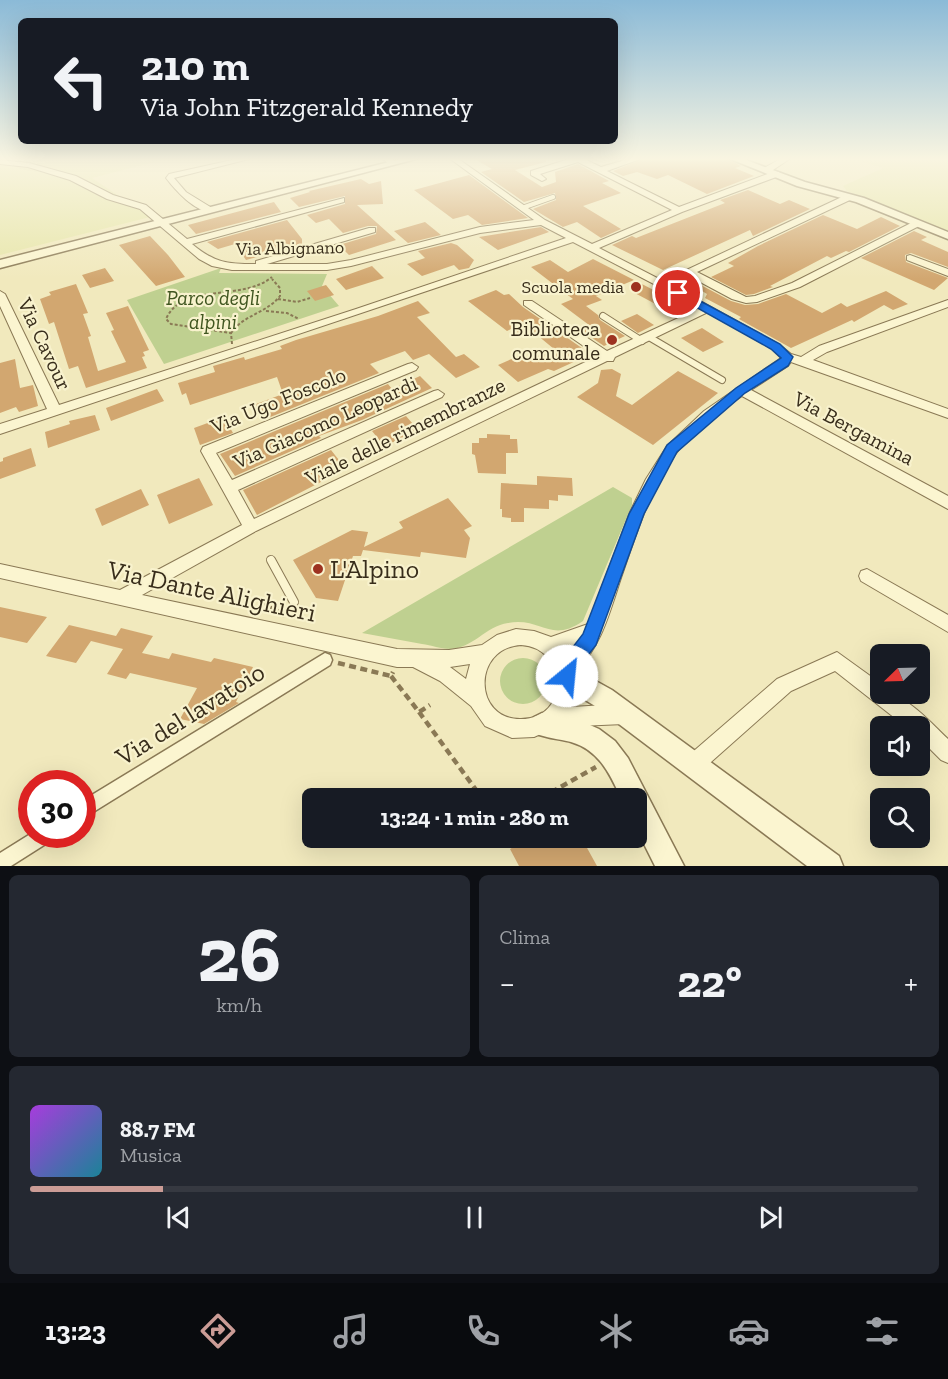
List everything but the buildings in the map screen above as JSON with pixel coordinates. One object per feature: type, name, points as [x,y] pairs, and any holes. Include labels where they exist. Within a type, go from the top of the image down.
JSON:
[{"type":"street","name":"Via Albignano","points":[[115,198],[143,207],[202,257],[216,264],[247,267],[327,267],[480,230],[542,222]]},
{"type":"street","points":[[190,198],[209,210]]},
{"type":"street","points":[[0,264],[251,198]]},
{"type":"street","points":[[509,198],[542,222],[708,308],[776,347],[787,357],[948,414]]},
{"type":"street","points":[[656,198],[679,210]]},
{"type":"street","points":[[591,248],[707,198]]},
{"type":"street","points":[[662,285],[844,198]]},
{"type":"street","points":[[855,198],[948,236]]},
{"type":"street","name":"Via Albignano","points":[[184,243],[341,200]]},
{"type":"street","points":[[689,272],[736,297],[746,300],[757,298],[796,285],[918,223]]},
{"type":"street","points":[[247,267],[372,230]]},
{"type":"street","points":[[0,429],[573,239]]},
{"type":"street","points":[[910,258],[948,273]]},
{"type":"street","name":"Via Cavour","points":[[0,294],[55,411]]},
{"type":"street","points":[[528,303],[609,358]]},
{"type":"street","points":[[803,361],[823,349],[948,303]]},
{"type":"street","name":"Viale delle rimembranze","points":[[122,597],[251,527],[609,358],[708,308]]},
{"type":"street","points":[[566,672],[586,645],[593,630],[637,514],[661,466],[684,436],[741,390],[784,363],[787,357]]},
{"type":"street","name":"Via Ugo Foscolo","points":[[251,527],[208,452],[412,367]]},
{"type":"street","name":"Via Bergamina","points":[[741,390],[948,502]]},
{"type":"street","name":"Via Giacomo Leopardi","points":[[228,488],[438,394]]},
{"type":"street","name":"Via Dante Alighieri","points":[[0,571],[412,660],[447,675],[478,700]]},
{"type":"street","points":[[867,576],[948,624]]},
{"type":"street","points":[[547,647],[593,630]]},
{"type":"street","points":[[548,721],[566,698],[566,672],[561,661],[537,641],[514,638],[503,640],[484,653],[474,675],[474,687],[478,700],[497,722],[512,728],[527,729],[548,721],[625,714]]},
{"type":"street","name":"Via Dante Alighieri","points":[[412,660],[449,659],[484,653]]},
{"type":"street","name":"Via del lavatoio","points":[[96,802],[325,660]]},
{"type":"street","points":[[695,763],[784,685],[837,661],[919,725],[948,753]]},
{"type":"street","points":[[566,672],[695,763],[829,866]]},
{"type":"street","points":[[548,721],[578,733],[612,755],[629,788]]},
{"type":"street","points":[[647,823],[670,866]]},
{"type":"street","points":[[0,863],[24,848]]},
{"type":"lane","points":[[522,208],[552,198]]},
{"type":"lane","points":[[603,316],[722,380]]},
{"type":"lane","points":[[271,560],[294,602]]},
{"type":"path","points":[[231,342],[231,333],[239,321],[263,312],[278,300],[281,290],[272,279],[273,267]]},
{"type":"path","points":[[231,333],[202,327],[175,326],[168,322],[166,315],[171,308],[187,299],[249,289],[272,279]]},
{"type":"path","points":[[278,300],[297,302],[310,298]]},
{"type":"path","points":[[263,312],[282,312],[299,319]]},
{"type":"path","points":[[263,604],[284,612],[282,618]]},
{"type":"path","points":[[392,676],[475,788]]},
{"type":"path","points":[[419,712],[430,705]]},
{"type":"path","points":[[558,788],[612,755]]},
{"type":"shaded area","points":[[0,198],[122,198],[150,217],[0,255]]},
{"type":"shaded area","points":[[865,198],[948,198],[948,233]]},
{"type":"green space","name":"Parco degli alpini","points":[[221,268],[219,273],[327,274],[322,286],[339,306],[164,364],[127,300]]},
{"type":"green space","points":[[613,487],[632,498],[632,505],[583,621],[562,630],[529,623],[508,623],[493,628],[465,645],[450,649],[362,633]]},
{"type":"green space","points":[[523,658],[532,659],[540,664],[545,672],[545,690],[540,698],[532,703],[523,704],[514,703],[506,698],[501,690],[500,681],[501,672],[506,664],[514,659]]},
{"type":"place","name":"Scuola media","points":[[636,287]]},
{"type":"place","name":"Biblioteca comunale","points":[[612,340]]},
{"type":"place","name":"L'Alpino","points":[[318,569]]},
{"type":"route","points":[[567,676],[565,669],[570,666],[590,639],[637,514],[657,473],[672,449],[698,424],[741,390],[784,363],[787,357],[776,347],[678,293]]}]
